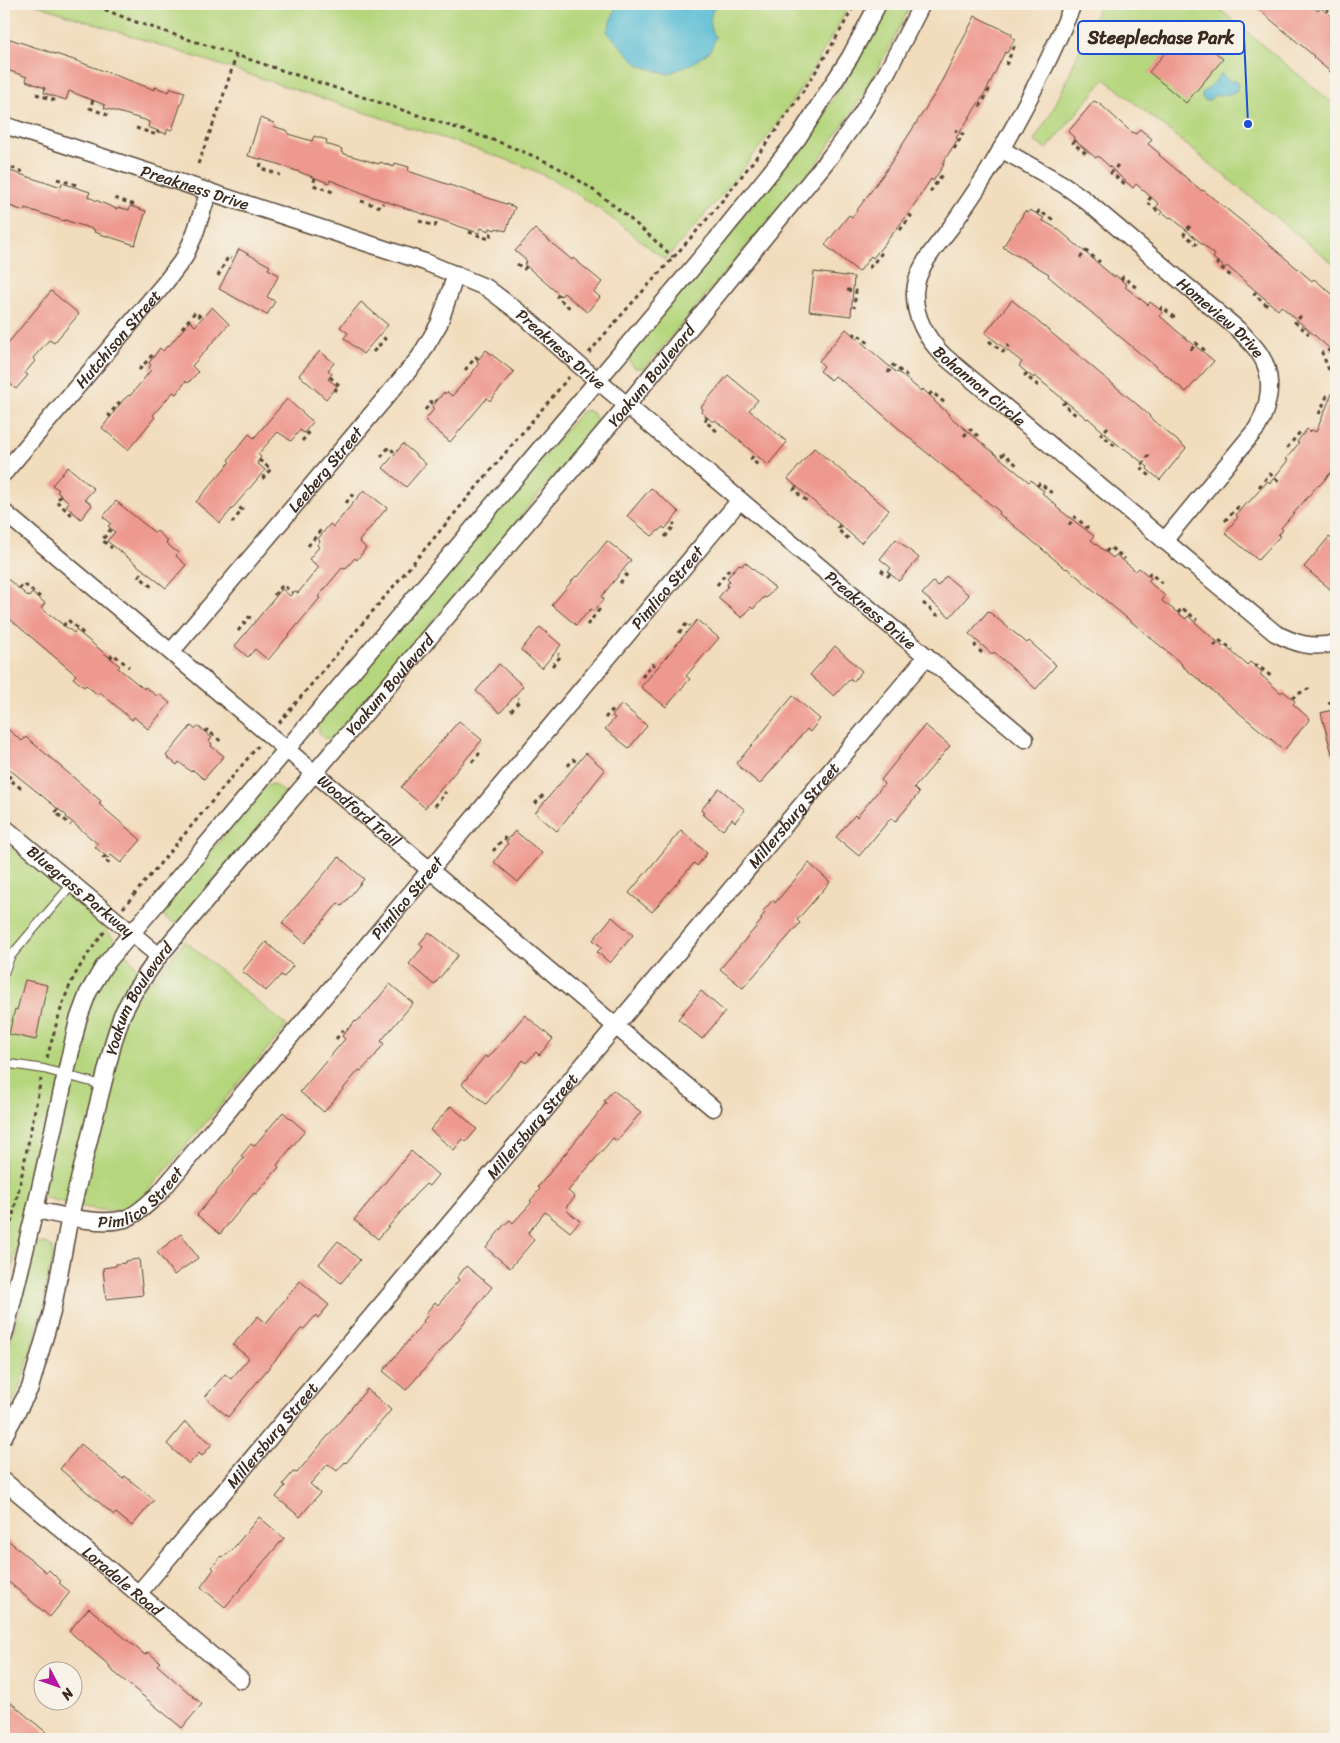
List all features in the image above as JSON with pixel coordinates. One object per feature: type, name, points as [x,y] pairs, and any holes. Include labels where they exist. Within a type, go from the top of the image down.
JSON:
[{"type":"street","points":[[4,1336],[78,1020],[88,993],[104,966],[716,240],[798,138],[850,57],[878,4]]},
{"type":"street","name":"Yoakum Boulevard","points":[[4,1436],[30,1388],[52,1312],[70,1216],[102,1085],[122,1015],[134,992],[159,956],[746,261],[860,116],[887,72],[922,4]]},
{"type":"street","name":"Bohannon Circle","points":[[1073,4],[1055,47],[1001,149],[952,226],[922,267],[915,292],[916,310],[924,330],[932,344],[944,356],[1274,633],[1293,642],[1306,645],[1322,646],[1336,642]]},
{"type":"street","name":"Preakness Drive","points":[[4,125],[425,262],[486,288],[505,300],[597,380],[1025,739]]},
{"type":"street","name":"Homeview Drive","points":[[1001,149],[1067,187],[1085,200],[1241,332],[1262,358],[1269,383],[1265,414],[1257,428],[1164,541]]},
{"type":"street","name":"Hutchison Street","points":[[4,473],[184,258],[210,192]]},
{"type":"street","name":"Leeberg Street","points":[[171,652],[419,358],[439,324],[456,274]]},
{"type":"street","name":"Pimlico Street","points":[[35,1210],[104,1221],[126,1218],[139,1211],[157,1196],[740,500]]},
{"type":"street","name":"Woodford Trail","points":[[4,512],[713,1108]]},
{"type":"street","name":"Millersburg Street","points":[[138,1594],[927,656]]},
{"type":"street","name":"Bluegrass Parkway","points":[[4,827],[159,956]]},
{"type":"street","name":"Loradale Road","points":[[4,1481],[241,1680]]},
{"type":"lane","points":[[4,973],[10,957],[72,884]]},
{"type":"lane","points":[[4,1063],[44,1069],[102,1085]]},
{"type":"path","points":[[99,4],[106,10],[133,21],[496,141],[541,159],[594,191],[632,220],[673,257]]},
{"type":"path","points":[[588,355],[744,174],[815,74],[856,4]]},
{"type":"path","points":[[1320,4],[1329,11]]},
{"type":"path","points":[[1006,65],[1014,48],[1011,46]]},
{"type":"path","points":[[198,164],[220,106],[236,56]]},
{"type":"path","points":[[980,107],[989,90],[986,89]]},
{"type":"path","points":[[36,94],[54,100],[55,96]]},
{"type":"path","points":[[93,100],[90,108],[110,116]]},
{"type":"path","points":[[136,128],[157,134],[158,131]]},
{"type":"path","points":[[954,149],[963,134],[955,130]]},
{"type":"path","points":[[1075,140],[1072,143],[1088,155]]},
{"type":"path","points":[[261,163],[260,168],[280,175]]},
{"type":"path","points":[[4,165],[24,172],[22,175]]},
{"type":"path","points":[[1118,165],[1111,173],[1125,184]]},
{"type":"path","points":[[930,192],[941,176],[938,174]]},
{"type":"path","points":[[315,178],[313,185],[333,192]]},
{"type":"path","points":[[57,179],[77,185],[76,188]]},
{"type":"path","points":[[1151,197],[1147,202],[1161,214]]},
{"type":"path","points":[[115,198],[135,204],[134,207]]},
{"type":"path","points":[[361,200],[381,208],[383,203]]},
{"type":"path","points":[[1037,214],[1039,211],[1055,221]]},
{"type":"path","points":[[900,230],[911,216],[908,214]]},
{"type":"path","points":[[419,221],[435,226],[437,222]]},
{"type":"path","points":[[1190,226],[1184,234],[1197,245]]},
{"type":"path","points":[[469,232],[489,239],[493,229]]},
{"type":"path","points":[[869,268],[881,254],[878,251]]},
{"type":"path","points":[[1080,258],[1086,251],[1100,262]]},
{"type":"path","points":[[218,276],[228,257],[231,258]]},
{"type":"path","points":[[1218,262],[1217,264],[1232,277]]},
{"type":"path","points":[[517,264],[524,270],[526,266]]},
{"type":"path","points":[[1121,280],[1123,277],[1138,289]]},
{"type":"path","points":[[847,290],[856,291],[854,308]]},
{"type":"path","points":[[1256,292],[1254,294],[1269,307]]},
{"type":"path","points":[[559,294],[557,298],[570,308]]},
{"type":"path","points":[[1160,310],[1162,307],[1176,319]]},
{"type":"path","points":[[182,328],[195,312],[202,318]]},
{"type":"path","points":[[1301,316],[1295,322],[1309,334]]},
{"type":"path","points":[[853,336],[856,333],[870,346]]},
{"type":"path","points":[[373,352],[385,339],[382,336]]},
{"type":"path","points":[[989,340],[1003,352],[1009,345]]},
{"type":"path","points":[[1190,350],[1196,343],[1208,354]]},
{"type":"path","points":[[1328,370],[1322,353],[1330,350]]},
{"type":"path","points":[[139,370],[153,354],[155,356]]},
{"type":"path","points":[[466,370],[476,357],[478,359]]},
{"type":"path","points":[[888,373],[894,365],[908,376]]},
{"type":"path","points":[[276,726],[571,373]]},
{"type":"path","points":[[1027,373],[1025,375],[1040,387]]},
{"type":"path","points":[[330,377],[339,385],[333,394]]},
{"type":"path","points":[[929,394],[932,392],[946,404]]},
{"type":"path","points":[[1319,414],[1327,396],[1330,398]]},
{"type":"path","points":[[111,417],[109,415],[122,399]]},
{"type":"path","points":[[425,410],[434,399],[437,401]]},
{"type":"path","points":[[1066,402],[1064,404],[1078,416]]},
{"type":"path","points":[[707,417],[705,420],[719,433]]},
{"type":"path","points":[[1108,427],[1102,434],[1115,446]]},
{"type":"path","points":[[964,436],[970,429],[980,437]]},
{"type":"path","points":[[302,441],[308,434],[305,431]]},
{"type":"path","points":[[1287,448],[1300,432],[1302,435]]},
{"type":"path","points":[[381,457],[389,448],[394,452]]},
{"type":"path","points":[[1001,456],[1004,454],[1018,466]]},
{"type":"path","points":[[1149,455],[1140,467],[1151,477]]},
{"type":"path","points":[[753,456],[750,459],[758,465]]},
{"type":"path","points":[[260,460],[271,469],[262,479]]},
{"type":"path","points":[[1259,487],[1270,474],[1281,483]]},
{"type":"path","points":[[1038,486],[1040,483],[1054,495]]},
{"type":"path","points":[[796,486],[794,490],[809,503]]},
{"type":"path","points":[[346,502],[352,495],[355,497]]},
{"type":"path","points":[[61,496],[56,501],[72,515]]},
{"type":"path","points":[[232,523],[242,510],[239,507]]},
{"type":"path","points":[[1226,521],[1238,507],[1241,509]]},
{"type":"path","points":[[1069,525],[1075,518],[1088,528]]},
{"type":"path","points":[[665,537],[675,524],[673,523]]},
{"type":"path","points":[[840,525],[837,529],[851,541]]},
{"type":"path","points":[[111,529],[102,540],[112,548]]},
{"type":"path","points":[[308,546],[321,530],[324,532]]},
{"type":"path","points":[[1106,552],[1110,547],[1125,559]]},
{"type":"path","points":[[717,585],[730,568],[733,570]]},
{"type":"path","points":[[881,570],[888,576],[890,574]]},
{"type":"path","points":[[620,582],[628,573],[626,571]]},
{"type":"path","points":[[142,572],[139,576],[154,589]]},
{"type":"path","points":[[1148,576],[1150,573],[1164,585]]},
{"type":"path","points":[[19,589],[24,584],[40,597]]},
{"type":"path","points":[[274,595],[283,584],[293,593]]},
{"type":"path","points":[[924,603],[936,615],[939,613]]},
{"type":"path","points":[[1178,613],[1182,608],[1197,620]]},
{"type":"path","points":[[587,625],[599,610],[596,609]]},
{"type":"path","points":[[238,631],[249,617],[252,619]]},
{"type":"path","points":[[63,626],[68,620],[84,634]]},
{"type":"path","points":[[679,632],[687,623],[690,626]]},
{"type":"path","points":[[1214,646],[1219,640],[1233,650]]},
{"type":"path","points":[[976,644],[975,646],[982,653]]},
{"type":"path","points":[[110,658],[113,654],[129,667]]},
{"type":"path","points":[[552,666],[561,656],[558,654]]},
{"type":"path","points":[[642,678],[652,664],[656,666]]},
{"type":"path","points":[[1255,667],[1257,665],[1272,677]]},
{"type":"path","points":[[1292,698],[1312,687]]},
{"type":"path","points":[[511,711],[520,700],[518,698]]},
{"type":"path","points":[[1328,703],[1336,701]]},
{"type":"path","points":[[605,718],[611,711],[614,714]]},
{"type":"path","points":[[205,732],[207,730],[223,743]]},
{"type":"path","points":[[123,908],[261,744]]},
{"type":"path","points":[[472,762],[479,754],[476,752]]},
{"type":"path","points":[[568,766],[573,759],[577,763]]},
{"type":"path","points":[[11,776],[8,778],[23,790]]},
{"type":"path","points":[[435,806],[445,794],[443,792]]},
{"type":"path","points":[[535,804],[543,795],[546,797]]},
{"type":"path","points":[[58,808],[55,812],[71,825]]},
{"type":"path","points":[[494,851],[504,838],[508,840]]},
{"type":"path","points":[[106,856],[104,858],[111,865]]},
{"type":"path","points":[[336,1039],[345,1028],[348,1030]]},
{"type":"path","points":[[4,1254],[42,1076]]},
{"type":"green space","points":[[34,4],[850,4],[809,76],[764,141],[732,182],[665,260],[616,221],[581,197],[564,186],[526,167]]},
{"type":"green space","points":[[888,4],[911,4],[890,47],[859,101],[819,160],[649,363],[643,368],[635,368],[629,361],[629,354],[756,202],[818,121],[856,64]]},
{"type":"green space","points":[[1100,4],[1213,4],[1336,106],[1336,266],[1105,79],[1047,149],[1034,141],[1055,106]]},
{"type":"green space","points":[[586,410],[596,417],[594,429],[336,736],[328,739],[322,736],[318,727],[319,722],[580,413]]},
{"type":"green space","points":[[272,784],[282,790],[284,797],[180,920],[174,923],[166,919],[163,912],[165,906],[263,789]]},
{"type":"green space","points":[[4,841],[100,922],[150,983],[185,941],[287,1026],[148,1191],[130,1205],[119,1210],[101,1210],[30,1194],[7,1288],[4,1287]]},
{"type":"green space","points":[[42,1243],[52,1247],[53,1256],[28,1362],[4,1422],[4,1369],[32,1252],[36,1246]]},
{"type":"water","points":[[617,4],[715,4],[710,25],[716,37],[710,51],[693,63],[668,74],[639,65],[607,32]]},
{"type":"water","points":[[1220,74],[1229,81],[1236,81],[1238,83],[1237,90],[1231,94],[1215,95],[1208,101],[1204,100],[1202,93],[1214,83]]},
{"type":"building","points":[[1252,4],[1309,4],[1318,11],[1321,8],[1327,13],[1336,21],[1336,77],[1314,56]]},
{"type":"building","points":[[975,16],[1012,34],[1011,37],[1015,39],[1007,53],[1005,52],[985,93],[956,138],[958,139],[942,164],[944,165],[933,181],[931,179],[906,217],[873,258],[871,256],[859,272],[825,245],[849,215],[852,217],[885,172],[936,92]]},
{"type":"building","points":[[1184,30],[1202,46],[1205,43],[1223,59],[1186,103],[1149,72]]},
{"type":"building","points":[[4,37],[77,61],[155,90],[155,87],[169,92],[171,88],[185,92],[172,130],[168,129],[166,134],[148,127],[149,122],[145,120],[104,108],[105,105],[69,91],[66,100],[44,93],[45,88],[26,81],[27,77],[4,69]]},
{"type":"building","points":[[1094,101],[1100,104],[1130,131],[1136,134],[1140,129],[1152,139],[1148,144],[1159,155],[1244,223],[1312,281],[1314,279],[1336,297],[1336,354],[1281,306],[1278,310],[1227,266],[1225,268],[1213,258],[1215,255],[1171,217],[1156,207],[1159,204],[1136,184],[1133,188],[1098,156],[1096,158],[1073,139],[1074,137],[1068,132]]},
{"type":"building","points":[[260,118],[274,123],[273,126],[288,131],[288,134],[312,141],[314,136],[327,140],[326,144],[342,149],[341,152],[345,154],[379,164],[380,162],[394,167],[395,163],[409,167],[408,171],[515,207],[506,231],[490,228],[489,231],[481,228],[479,233],[370,196],[330,180],[329,183],[275,163],[248,156]]},
{"type":"building","points":[[4,169],[61,187],[62,183],[90,192],[88,197],[117,209],[118,207],[129,210],[130,206],[146,211],[135,245],[94,232],[95,230],[65,220],[25,208],[24,211],[4,204]]},
{"type":"building","points":[[1030,210],[1044,218],[1042,220],[1059,230],[1114,277],[1115,275],[1127,285],[1125,287],[1148,305],[1150,302],[1163,312],[1160,316],[1214,361],[1186,392],[1048,276],[1049,274],[1003,247],[1025,211],[1028,213]]},
{"type":"building","points":[[535,229],[602,282],[594,292],[600,297],[587,312],[564,293],[561,296],[524,264],[527,261],[515,251]]},
{"type":"building","points":[[239,249],[270,266],[268,269],[279,275],[267,297],[275,301],[267,315],[219,289]]},
{"type":"building","points":[[814,272],[854,277],[851,316],[809,311]]},
{"type":"building","points":[[51,291],[79,314],[54,343],[49,340],[33,358],[35,361],[25,373],[28,375],[16,389],[4,378],[4,348]]},
{"type":"building","points":[[1012,300],[1139,406],[1149,417],[1186,448],[1160,480],[1147,469],[1148,467],[1123,449],[1088,418],[1035,376],[1034,378],[1027,373],[1019,366],[1022,362],[985,333]]},
{"type":"building","points":[[361,302],[388,325],[363,354],[344,338],[348,333],[340,327]]},
{"type":"building","points":[[212,307],[229,324],[192,366],[198,372],[188,383],[186,381],[176,394],[173,392],[153,415],[155,417],[128,450],[102,428],[123,400],[130,396],[151,370],[149,363],[160,348],[163,351],[168,347],[190,321],[195,326]]},
{"type":"building","points":[[846,329],[897,373],[921,391],[923,389],[948,415],[1029,482],[1031,480],[1044,491],[1042,493],[1056,507],[1094,536],[1091,540],[1113,558],[1116,555],[1136,571],[1139,568],[1151,578],[1148,581],[1165,596],[1162,601],[1186,619],[1188,616],[1247,665],[1250,662],[1281,693],[1283,691],[1295,701],[1293,704],[1310,719],[1284,750],[1067,568],[999,514],[1000,512],[921,448],[864,398],[835,376],[831,380],[820,371],[824,366],[819,361]]},
{"type":"building","points":[[486,350],[514,372],[490,401],[487,398],[450,442],[426,419],[434,409],[432,407],[444,392],[452,396],[470,376],[479,363],[477,361]]},
{"type":"building","points":[[320,351],[334,363],[328,370],[332,374],[328,379],[337,386],[326,399],[299,375]]},
{"type":"building","points":[[728,375],[758,400],[749,410],[787,442],[768,465],[715,420],[713,422],[701,412],[703,409],[701,407]]},
{"type":"building","points":[[1336,384],[1336,467],[1281,528],[1283,530],[1278,535],[1280,536],[1258,560],[1225,533],[1246,503],[1268,481],[1270,483],[1288,460],[1286,459],[1307,429],[1310,432],[1312,430],[1316,432]]},
{"type":"building","points":[[287,399],[313,422],[304,433],[300,430],[291,441],[278,432],[258,454],[261,457],[257,463],[265,470],[220,523],[196,502],[230,462],[228,460],[249,434],[254,438]]},
{"type":"building","points":[[403,444],[426,464],[406,487],[383,468]]},
{"type":"building","points":[[814,448],[889,510],[861,543],[788,479]]},
{"type":"building","points":[[68,467],[94,489],[85,499],[92,505],[81,519],[66,506],[69,502],[52,485]]},
{"type":"building","points":[[651,488],[679,512],[665,529],[663,527],[652,536],[627,516]]},
{"type":"building","points":[[364,490],[387,508],[359,541],[366,548],[357,560],[355,558],[345,569],[342,568],[318,597],[320,598],[268,660],[255,649],[248,657],[235,646],[282,589],[290,596],[295,591],[298,593],[319,567],[309,559],[319,547],[317,545],[320,541],[318,539],[330,524],[333,527]]},
{"type":"building","points":[[116,501],[155,533],[157,531],[168,541],[166,543],[178,553],[176,556],[186,565],[166,588],[107,541],[115,532],[108,526],[111,523],[103,517]]},
{"type":"building","points":[[1329,537],[1336,543],[1336,594],[1304,567]]},
{"type":"building","points":[[896,539],[919,558],[899,581],[888,572],[891,568],[880,559]]},
{"type":"building","points":[[607,541],[631,560],[601,597],[604,599],[594,611],[591,609],[576,625],[552,605]]},
{"type":"building","points":[[745,562],[775,588],[753,609],[751,607],[742,618],[718,598],[728,586],[727,584],[730,581],[727,578],[739,564],[742,566]]},
{"type":"building","points":[[4,576],[29,597],[32,593],[45,603],[41,608],[74,633],[76,630],[120,666],[118,668],[144,689],[145,687],[157,696],[159,694],[170,703],[148,729],[134,717],[132,720],[100,692],[98,695],[86,685],[84,687],[73,678],[76,675],[4,614]]},
{"type":"building","points":[[946,576],[969,595],[950,617],[922,594],[933,582],[938,586]]},
{"type":"building","points":[[988,611],[1027,643],[1029,641],[1056,665],[1036,689],[994,652],[992,654],[969,634]]},
{"type":"building","points":[[697,620],[719,638],[686,676],[690,679],[666,707],[641,687]]},
{"type":"building","points":[[540,627],[561,645],[542,668],[521,650]]},
{"type":"building","points":[[835,646],[862,671],[853,682],[850,679],[834,696],[810,675]]},
{"type":"building","points":[[499,664],[523,686],[500,713],[476,691]]},
{"type":"building","points":[[793,696],[820,719],[810,732],[807,729],[760,784],[736,764]]},
{"type":"building","points":[[622,704],[647,726],[629,748],[605,729],[615,718],[612,716]]},
{"type":"building","points":[[1336,709],[1336,754],[1332,754],[1321,713]]},
{"type":"building","points":[[459,721],[482,740],[425,808],[401,787]]},
{"type":"building","points":[[925,725],[950,746],[914,788],[919,793],[911,803],[895,822],[891,818],[859,856],[836,837],[855,815],[857,817],[884,784],[881,780]]},
{"type":"building","points":[[4,726],[22,741],[26,737],[101,801],[99,804],[141,840],[121,863],[111,855],[108,858],[95,847],[98,844],[67,816],[4,765]]},
{"type":"building","points":[[191,726],[195,729],[198,726],[212,738],[209,741],[212,744],[211,746],[224,756],[204,779],[193,770],[191,772],[179,762],[177,765],[166,756]]},
{"type":"building","points":[[586,753],[605,770],[557,831],[535,813]]},
{"type":"building","points":[[719,788],[745,810],[735,822],[732,819],[723,830],[702,814],[704,813],[701,810]]},
{"type":"building","points":[[681,830],[707,853],[697,866],[694,863],[652,912],[629,893]]},
{"type":"building","points":[[515,831],[542,853],[518,882],[494,862]]},
{"type":"building","points":[[339,857],[364,879],[342,906],[338,903],[305,943],[282,923]]},
{"type":"building","points":[[809,863],[830,882],[797,920],[800,923],[743,988],[720,969],[762,920],[760,919],[765,913],[763,911],[773,900],[775,903]]},
{"type":"building","points":[[612,917],[633,935],[610,963],[597,952],[602,947],[593,940]]},
{"type":"building","points":[[429,932],[458,955],[434,985],[409,964],[423,947],[419,944]]},
{"type":"building","points":[[266,942],[293,966],[284,977],[281,975],[266,991],[242,971]]},
{"type":"building","points":[[25,980],[47,985],[36,1040],[9,1034]]},
{"type":"building","points":[[390,984],[413,1003],[381,1041],[384,1044],[374,1057],[361,1071],[359,1070],[324,1112],[300,1092],[345,1039],[342,1036],[355,1021],[366,1013]]},
{"type":"building","points":[[701,991],[725,1012],[702,1039],[678,1019]]},
{"type":"building","points":[[525,1015],[553,1039],[539,1055],[536,1052],[526,1063],[523,1060],[486,1104],[462,1084],[485,1056],[488,1058]]},
{"type":"building","points":[[613,1090],[641,1112],[617,1141],[613,1138],[568,1191],[575,1197],[566,1207],[568,1208],[566,1210],[580,1221],[570,1232],[545,1212],[528,1233],[534,1240],[510,1268],[486,1248],[503,1226],[510,1220],[513,1223],[532,1202],[530,1201],[540,1189],[538,1187],[596,1116],[606,1103],[604,1101]]},
{"type":"building","points":[[451,1106],[477,1129],[466,1142],[463,1139],[454,1150],[430,1130]]},
{"type":"building","points":[[283,1112],[305,1131],[277,1165],[279,1167],[256,1194],[254,1193],[220,1234],[197,1215],[244,1158],[241,1156],[251,1144],[254,1146]]},
{"type":"building","points":[[411,1151],[438,1175],[429,1186],[426,1184],[415,1195],[378,1239],[354,1220]]},
{"type":"building","points":[[181,1234],[198,1258],[174,1275],[157,1252]]},
{"type":"building","points":[[338,1241],[360,1260],[341,1283],[319,1264]]},
{"type":"building","points":[[139,1259],[143,1295],[106,1299],[103,1268]]},
{"type":"building","points":[[466,1266],[492,1287],[454,1335],[406,1390],[383,1371],[424,1322],[428,1315],[426,1313],[435,1302],[438,1305],[459,1280],[457,1278]]},
{"type":"building","points":[[300,1281],[329,1305],[318,1318],[316,1315],[304,1329],[301,1329],[228,1417],[205,1397],[225,1374],[231,1379],[249,1358],[233,1345],[258,1316],[266,1323]]},
{"type":"building","points":[[367,1389],[391,1410],[346,1463],[337,1471],[328,1464],[310,1484],[320,1493],[300,1517],[276,1497],[285,1486],[283,1484],[293,1472],[297,1473]]},
{"type":"building","points":[[185,1422],[212,1444],[202,1456],[199,1453],[189,1464],[167,1444]]},
{"type":"building","points":[[81,1444],[123,1479],[125,1476],[154,1500],[132,1526],[116,1513],[114,1515],[60,1469]]},
{"type":"building","points":[[259,1517],[284,1538],[225,1607],[201,1587],[214,1569],[212,1567],[221,1556],[223,1557],[232,1550]]},
{"type":"building","points":[[4,1537],[46,1572],[49,1570],[61,1581],[59,1583],[70,1592],[50,1617],[4,1578]]},
{"type":"building","points":[[89,1608],[145,1655],[148,1652],[160,1662],[157,1665],[202,1704],[182,1728],[109,1668],[110,1666],[69,1631]]},
{"type":"building","points":[[4,1697],[54,1739],[13,1739],[4,1732]]},
{"type":"place","name":"Steeplechase Park","points":[[1248,124]]}]
